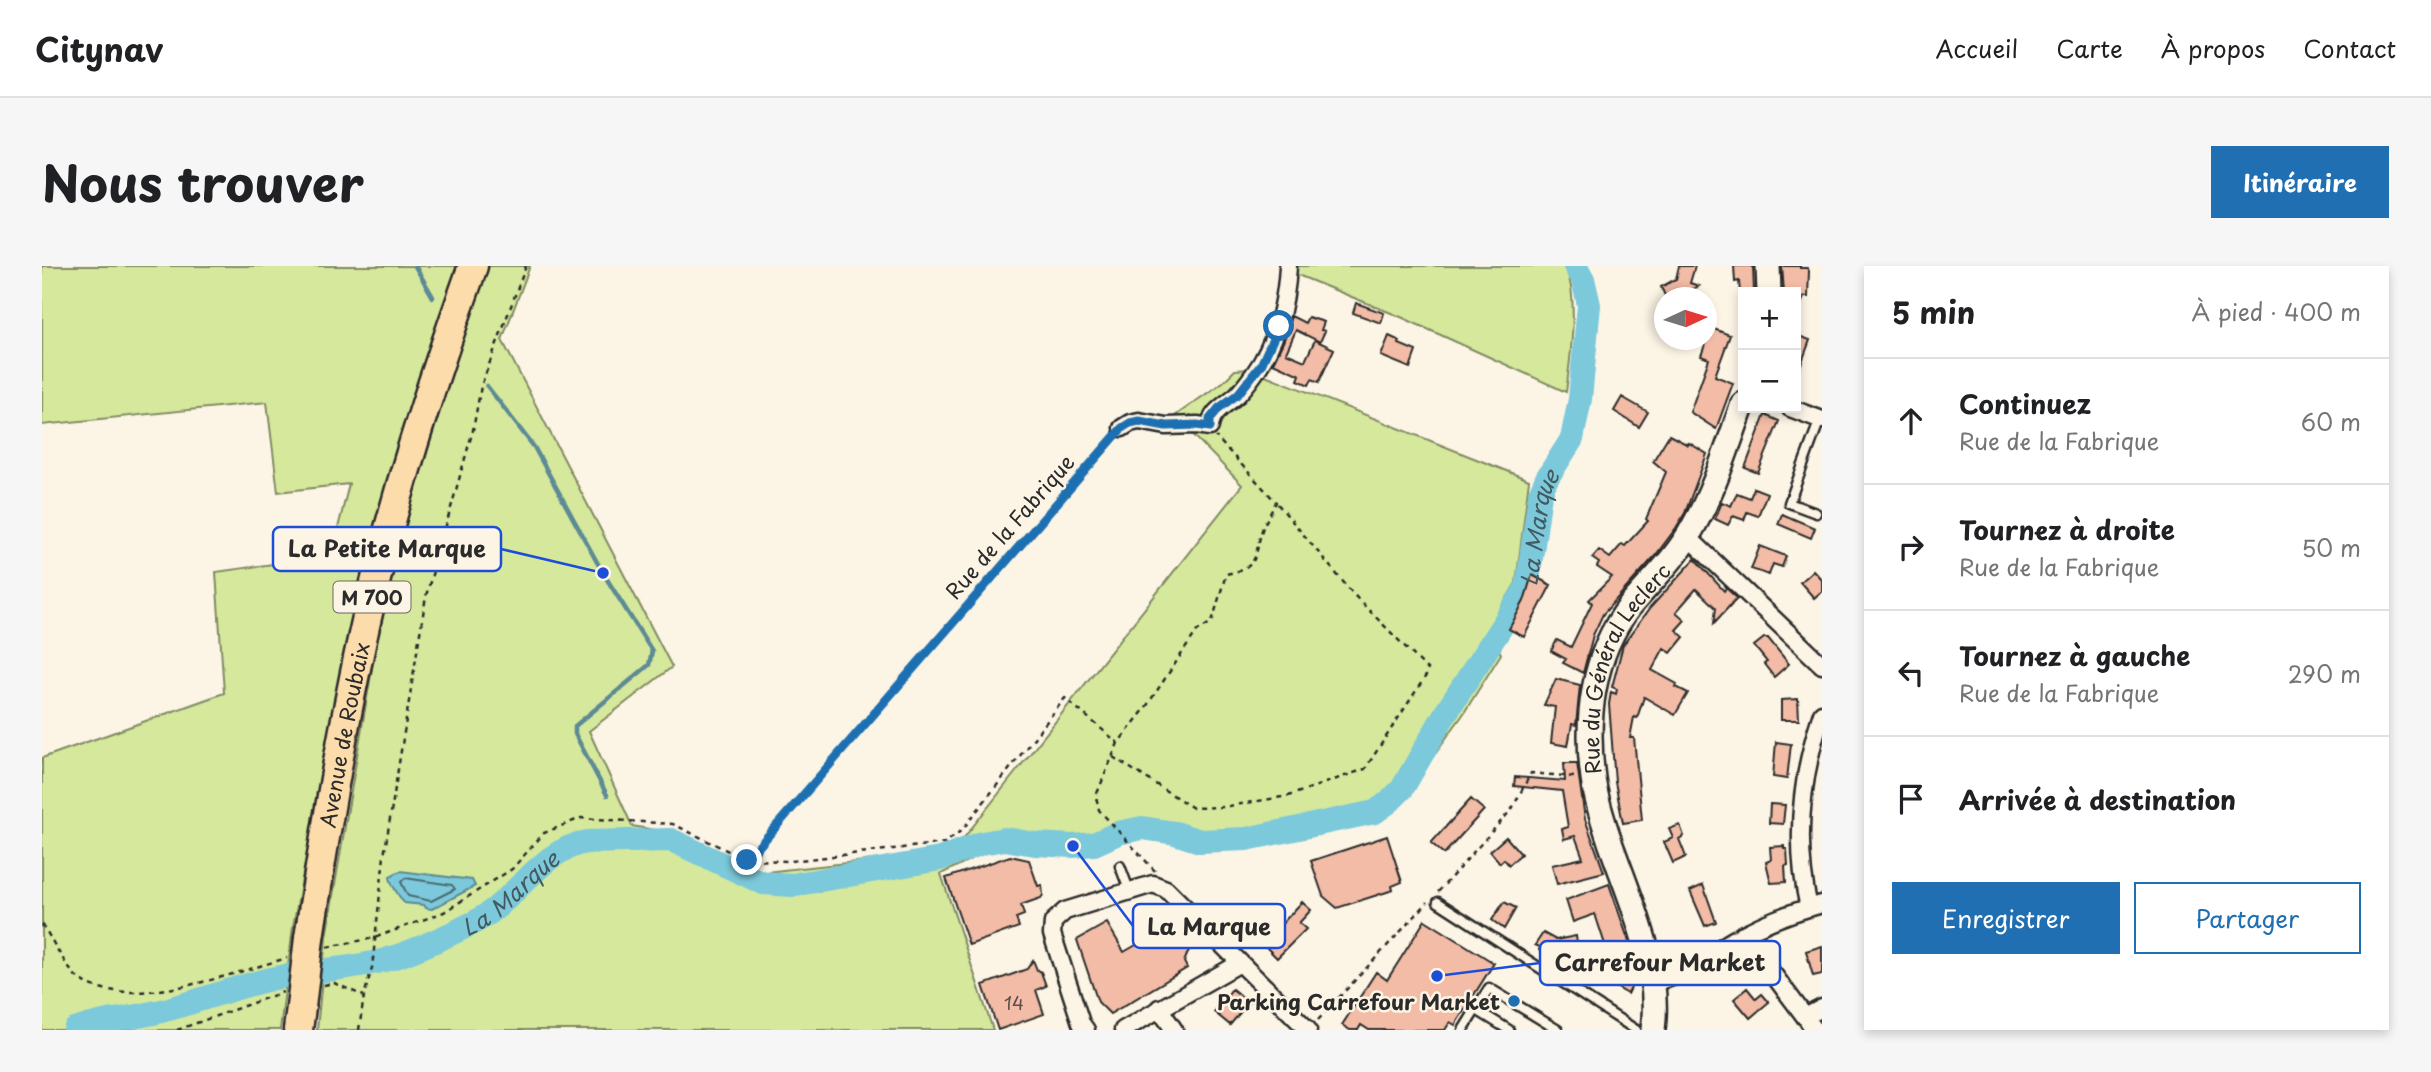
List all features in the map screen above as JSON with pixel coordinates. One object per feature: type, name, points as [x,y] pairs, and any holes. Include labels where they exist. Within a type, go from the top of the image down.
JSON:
[{"type":"highway","name":"Avenue de Roubaix","points":[[295,1009],[308,948],[331,796],[365,623],[412,447],[473,266]]},
{"type":"street","points":[[1122,428],[1139,421],[1166,426],[1210,427],[1210,419],[1245,386],[1268,351],[1283,311],[1288,266]]},
{"type":"street","points":[[1768,266],[1769,287]]},
{"type":"street","points":[[1801,412],[1821,420]]},
{"type":"street","name":"Rue du Général Leclerc","points":[[1653,1030],[1653,982],[1642,932],[1600,811],[1592,777],[1591,713],[1602,657],[1612,635],[1624,614],[1688,537],[1739,413]]},
{"type":"street","points":[[1688,537],[1822,665]]},
{"type":"street","points":[[1653,982],[1681,975],[1742,934],[1815,906],[1801,862],[1802,809],[1809,761],[1822,713]]},
{"type":"street","points":[[1086,1030],[1052,934],[1053,922],[1065,911],[1148,884],[1163,886],[1240,963],[1312,1026]]},
{"type":"street","points":[[1742,934],[1810,1024],[1822,1009]]},
{"type":"street","points":[[1123,1030],[1240,963]]},
{"type":"street","points":[[1159,1008],[1174,1030]]},
{"type":"lane","points":[[1816,513],[1789,503],[1821,420]]},
{"type":"lane","points":[[1120,866],[1129,890]]},
{"type":"lane","points":[[1434,902],[1636,1030]]},
{"type":"lane","points":[[1463,1030],[1489,988],[1558,1030]]},
{"type":"lane","points":[[1475,1009],[1509,1030]]},
{"type":"path","points":[[359,1030],[363,996],[370,974],[384,856],[426,596],[473,430],[481,386],[526,266]]},
{"type":"path","points":[[1113,757],[1193,808],[1223,807],[1288,796],[1366,769],[1429,671],[1355,596],[1276,502],[1210,431],[1210,427]]},
{"type":"path","name":"Rue de la Fabrique","points":[[747,860],[1122,428]]},
{"type":"path","points":[[1163,886],[1154,870],[1099,810],[1096,796],[1118,743],[1144,710],[1197,631],[1212,622],[1226,574],[1244,570],[1254,561],[1264,527],[1276,502]]},
{"type":"path","points":[[42,924],[76,977],[101,988],[130,992],[178,988],[308,948],[374,938],[444,912],[512,869],[544,833],[581,818],[673,824],[747,860],[791,861],[945,843],[962,830],[1065,698],[1118,743]]},
{"type":"path","points":[[1438,892],[1512,809],[1531,774],[1592,777]]},
{"type":"path","points":[[1312,1026],[1434,902]]},
{"type":"path","points":[[334,984],[363,996]]},
{"type":"path","points":[[177,1030],[295,1009]]},
{"type":"green space","points":[[42,266],[460,266],[408,420],[368,552],[329,736],[293,927],[280,1030],[42,1030],[42,758],[224,693],[216,572],[331,556],[349,484],[278,492],[267,402],[42,425]]},
{"type":"green space","points":[[487,266],[530,266],[502,340],[672,667],[589,731],[632,826],[678,834],[756,873],[901,857],[959,844],[1242,485],[1175,416],[1223,382],[1235,370],[1250,369],[1529,480],[1516,583],[1489,627],[1501,654],[1462,716],[1394,810],[1344,827],[1213,849],[1168,837],[1141,834],[1064,853],[993,848],[941,874],[993,1030],[317,1030],[326,937],[375,651],[400,540],[473,302]]},
{"type":"green space","points":[[1283,266],[1564,266],[1569,277],[1573,309],[1566,392],[1401,317],[1283,269]]},
{"type":"water","points":[[400,871],[472,880],[475,886],[432,909],[426,908],[424,905],[404,903],[390,879],[390,876]]},
{"type":"building","points":[[1679,266],[1695,266],[1690,283],[1699,286],[1661,287],[1676,279]]},
{"type":"building","points":[[1734,266],[1753,266],[1754,287],[1739,287],[1739,281],[1735,282]]},
{"type":"building","points":[[1782,266],[1807,268],[1808,297],[1804,297],[1801,304],[1801,287],[1784,287]]},
{"type":"building","points":[[1356,303],[1384,313],[1381,323],[1353,313]]},
{"type":"building","points":[[1291,316],[1305,323],[1308,317],[1324,322],[1321,330],[1325,331],[1320,342],[1296,330],[1286,353],[1305,361],[1315,340],[1334,349],[1319,382],[1312,379],[1309,385],[1298,380],[1300,375],[1273,363]]},
{"type":"building","points":[[1717,330],[1730,335],[1715,376],[1733,383],[1716,429],[1690,412],[1709,359],[1701,356],[1703,350],[1717,350]]},
{"type":"building","points":[[1389,336],[1400,341],[1399,344],[1416,351],[1410,368],[1381,356]]},
{"type":"building","points":[[1801,337],[1810,340],[1801,364]]},
{"type":"building","points":[[1622,397],[1648,412],[1639,427],[1614,411]]},
{"type":"building","points":[[1765,415],[1779,421],[1758,473],[1745,468]]},
{"type":"building","points":[[1669,435],[1707,454],[1685,513],[1676,528],[1655,556],[1603,614],[1593,635],[1583,673],[1563,663],[1566,659],[1551,651],[1557,640],[1571,647],[1592,603],[1589,600],[1612,577],[1597,567],[1599,563],[1592,558],[1599,550],[1610,558],[1648,521],[1646,519],[1666,472],[1653,461]]},
{"type":"building","points":[[1754,488],[1767,493],[1758,516],[1747,512],[1744,520],[1733,516],[1728,525],[1715,519],[1722,502],[1731,506],[1737,493],[1750,498]]},
{"type":"building","points":[[1782,514],[1815,528],[1811,538],[1778,524]]},
{"type":"building","points":[[1760,546],[1786,556],[1782,567],[1773,564],[1769,575],[1751,569]]},
{"type":"building","points":[[1695,559],[1724,591],[1726,588],[1737,598],[1714,623],[1716,608],[1696,589],[1676,612],[1685,620],[1676,630],[1684,637],[1671,653],[1664,648],[1652,670],[1688,693],[1675,715],[1644,697],[1637,718],[1634,717],[1630,738],[1634,738],[1642,820],[1623,823],[1615,782],[1609,704],[1611,692],[1616,694],[1617,689],[1612,687],[1623,645],[1650,608]]},
{"type":"building","points":[[1813,570],[1822,580],[1822,591],[1814,598],[1800,582]]},
{"type":"building","points":[[1532,575],[1551,585],[1524,637],[1509,629],[1524,601]]},
{"type":"building","points":[[1768,638],[1789,664],[1774,677],[1764,664],[1767,662],[1754,646]]},
{"type":"building","points":[[1556,679],[1580,685],[1576,725],[1572,724],[1568,746],[1551,743],[1555,707],[1544,705]]},
{"type":"building","points":[[1798,699],[1799,720],[1781,720],[1781,700]]},
{"type":"building","points":[[1776,742],[1791,744],[1787,779],[1773,777]]},
{"type":"building","points":[[1564,763],[1577,763],[1585,819],[1604,872],[1557,884],[1552,865],[1583,858],[1575,836],[1564,839],[1562,829],[1568,827],[1562,791],[1514,786],[1515,777],[1565,781]]},
{"type":"building","points":[[1471,799],[1484,810],[1444,854],[1431,843]]},
{"type":"building","points":[[1770,804],[1785,805],[1783,824],[1769,823]]},
{"type":"building","points":[[1680,825],[1684,836],[1679,839],[1686,857],[1673,863],[1664,842],[1673,838],[1669,829]]},
{"type":"building","points":[[1387,836],[1402,882],[1392,886],[1393,890],[1337,908],[1323,896],[1311,861]]},
{"type":"building","points":[[1506,837],[1521,854],[1509,865],[1504,859],[1500,863],[1490,851]]},
{"type":"building","points":[[1784,846],[1784,849],[1787,849],[1788,865],[1785,866],[1786,882],[1771,883],[1766,862],[1771,860],[1770,847]]},
{"type":"building","points":[[1010,856],[1029,860],[1038,886],[1042,885],[1043,895],[1021,905],[1024,915],[1016,918],[1019,927],[969,945],[946,878]]},
{"type":"building","points":[[1609,884],[1629,942],[1636,977],[1628,994],[1600,978],[1598,982],[1582,973],[1593,953],[1611,963],[1595,914],[1573,922],[1566,900]]},
{"type":"building","points":[[1703,885],[1716,922],[1705,926],[1690,891]]},
{"type":"building","points":[[1302,902],[1311,910],[1299,923],[1306,929],[1277,958],[1263,944]]},
{"type":"building","points":[[1504,902],[1516,908],[1504,929],[1492,920]]},
{"type":"building","points":[[1425,920],[1494,963],[1455,1025],[1450,1022],[1445,1030],[1369,1030],[1361,1025],[1358,1030],[1350,1030],[1342,1025],[1376,972],[1387,980]]},
{"type":"building","points":[[1107,923],[1124,952],[1169,926],[1180,940],[1189,935],[1189,950],[1184,962],[1187,968],[1110,1014],[1098,1002],[1077,940]]},
{"type":"building","points":[[1543,933],[1556,940],[1576,936],[1581,967],[1562,957],[1559,962],[1539,950],[1540,947],[1535,945]]},
{"type":"building","points":[[1822,946],[1822,974],[1813,976],[1806,951]]},
{"type":"building","points":[[1033,960],[1046,986],[1036,990],[1044,1014],[998,1030],[983,985],[1027,969]]},
{"type":"building","points":[[1747,988],[1756,999],[1762,994],[1769,1002],[1750,1018],[1734,999]]},
{"type":"building","points":[[1232,989],[1249,1002],[1230,1025],[1214,1012]]},
{"type":"waterway","points":[[415,266],[433,297]]},
{"type":"waterway","name":"La Marque","points":[[75,1030],[173,1008],[265,980],[372,963],[407,953],[452,934],[489,914],[541,865],[570,847],[587,842],[671,840],[763,883],[792,885],[940,859],[982,843],[1005,839],[1073,846],[1094,844],[1118,833],[1142,828],[1175,833],[1200,841],[1246,839],[1375,812],[1402,789],[1445,714],[1527,587],[1540,494],[1572,439],[1580,399],[1589,305],[1583,279],[1575,266]]},
{"type":"waterway","points":[[487,386],[534,447],[603,573],[652,651],[649,665],[575,726],[575,734],[607,795]]},
{"type":"place","name":"La Petite Marque","points":[[603,573]]},
{"type":"place","name":"La Marque","points":[[1073,846]]},
{"type":"place","name":"Carrefour Market","points":[[1437,976]]},
{"type":"place","name":"Parking Carrefour Market","points":[[1514,1001]]},
{"type":"route","points":[[747,860],[1122,428],[1139,421],[1166,426],[1210,427],[1210,419],[1219,408],[1238,394],[1261,365],[1279,326]]}]
